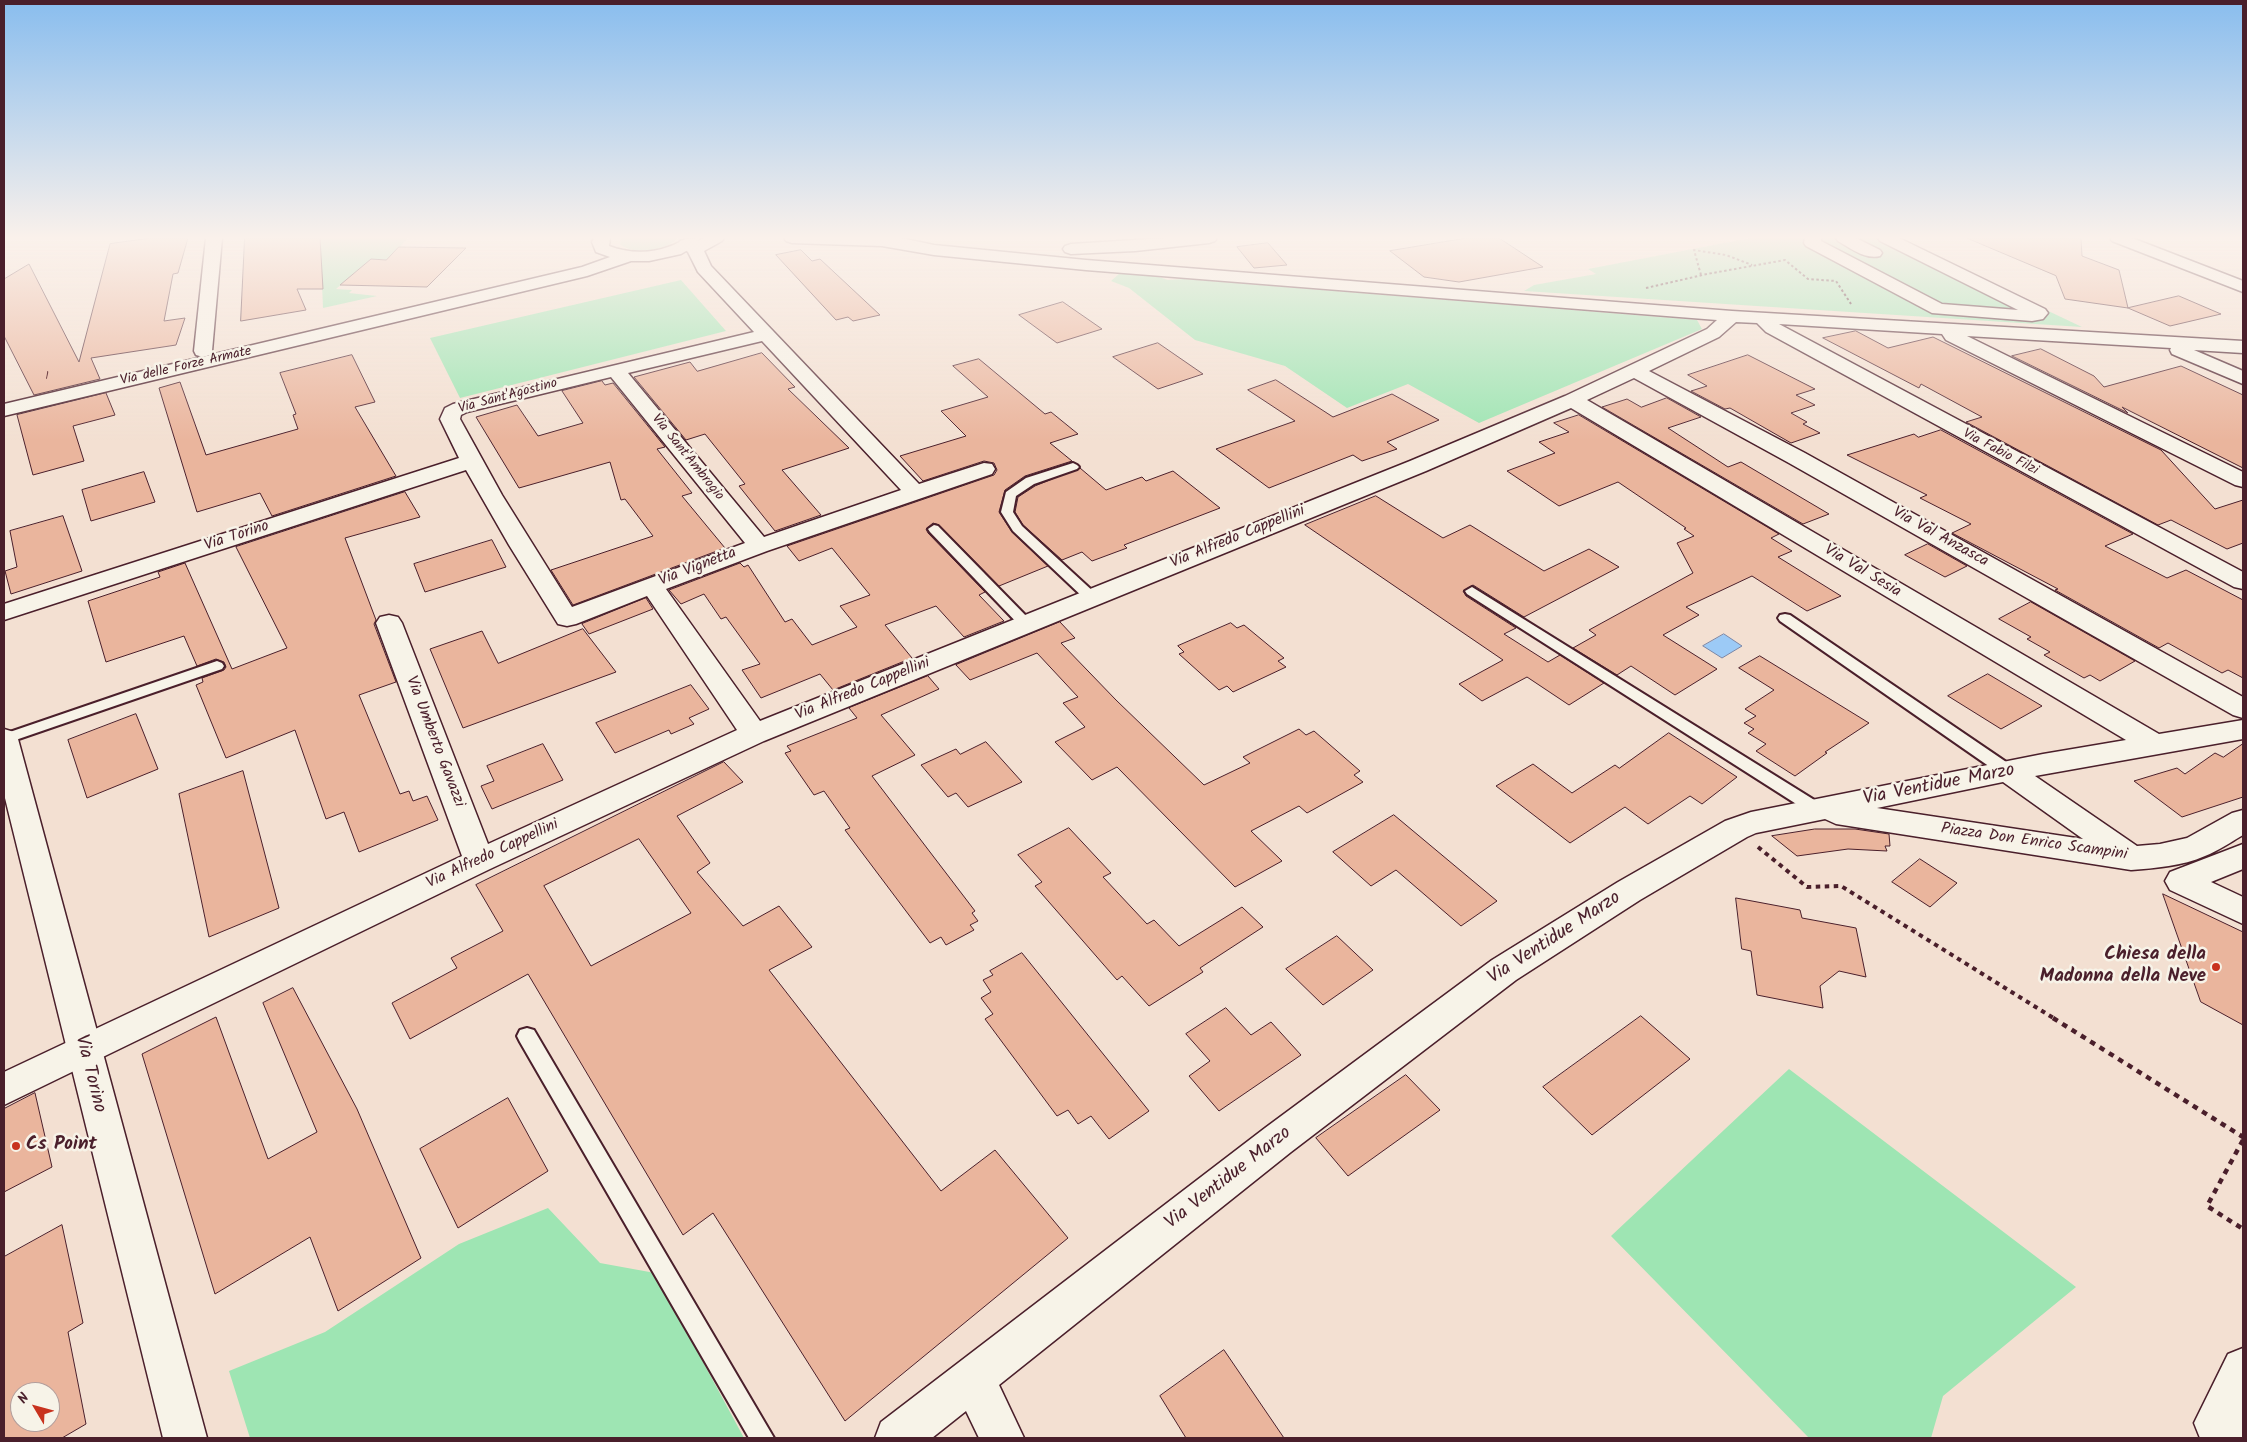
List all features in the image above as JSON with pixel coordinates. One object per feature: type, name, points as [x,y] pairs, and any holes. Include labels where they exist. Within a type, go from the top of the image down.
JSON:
[{"type":"street","points":[[203,351],[207,305]]},
{"type":"street","name":"Via delle Forze Armate","points":[[4,399],[403,305]]},
{"type":"street","name":"Via delle Forze Armate","points":[[4,410],[445,305]]},
{"type":"street","points":[[743,305],[767,334],[915,492]]},
{"type":"street","points":[[1595,305],[1732,316],[2243,347]]},
{"type":"street","points":[[1931,305],[1938,309],[2032,316],[2039,313],[2023,305]]},
{"type":"street","name":"Via Alfredo Cappellini","points":[[4,1089],[479,861],[754,734],[1418,466],[1572,400],[1713,333],[1732,316]]},
{"type":"street","name":"Via Fabio Filzi","points":[[1761,317],[1772,328],[1919,409],[2243,582]]},
{"type":"street","points":[[1948,328],[1953,336],[2243,480]]},
{"type":"street","name":"Via Sant'Agostino","points":[[652,586],[567,618],[505,521],[471,461],[450,419],[452,412],[460,408],[767,334]]},
{"type":"street","points":[[2164,343],[2243,378]]},
{"type":"street","name":"Via Sant'Ambrogio","points":[[615,370],[759,546]]},
{"type":"street","name":"Via Val Anzasca","points":[[1634,370],[1806,463],[2243,710]]},
{"type":"street","name":"Via Val Sesia","points":[[1572,400],[2153,744]]},
{"type":"street","name":"Via Torino","points":[[4,612],[471,461]]},
{"type":"street","name":"Via Vignetta","points":[[754,734],[652,586],[759,546],[984,469]]},
{"type":"street","name":"Via Umberto Gavazzi","points":[[389,624],[479,861]]},
{"type":"street","name":"Via Ventidue Marzo","points":[[897,1438],[1278,1140],[1504,970],[1629,891],[1736,829],[1750,823],[2153,744],[2243,729]]},
{"type":"street","name":"Via Torino","points":[[4,739],[185,1438]]},
{"type":"street","points":[[2009,772],[2131,858]]},
{"type":"street","name":"Piazza Don Enrico Scampini","points":[[1818,810],[2131,858],[2160,856],[2195,848],[2243,821]]},
{"type":"street","points":[[2243,856],[2181,881],[2243,911]]},
{"type":"street","points":[[2236,1438],[2216,1423],[2243,1369]]},
{"type":"street","points":[[973,1380],[1002,1438]]},
{"type":"lane","points":[[1072,467],[1030,481],[1010,495],[1007,512],[1017,528],[1092,598]]},
{"type":"lane","points":[[934,529],[1026,624]]},
{"type":"lane","points":[[1472,590],[1818,810]]},
{"type":"lane","points":[[1785,618],[2009,772]]},
{"type":"lane","points":[[4,739],[217,666]]},
{"type":"lane","points":[[527,1036],[762,1438]]},
{"type":"path","points":[[1852,305],[1854,309]]},
{"type":"path","points":[[1736,829],[1807,887],[1841,886],[2243,1138],[2207,1206],[2243,1229]]},
{"type":"green space","points":[[323,305],[335,305],[323,308]]},
{"type":"green space","points":[[572,305],[703,305],[726,331],[460,398],[430,338]]},
{"type":"green space","points":[[1151,305],[1513,305],[1697,320],[1702,329],[1479,423],[1408,384],[1347,408],[1285,366],[1195,340]]},
{"type":"green space","points":[[1746,305],[2036,305],[2082,327]]},
{"type":"green space","points":[[1789,1069],[2076,1287],[1943,1396],[1931,1438],[1809,1438],[1611,1236]]},
{"type":"green space","points":[[548,1208],[600,1263],[655,1273],[744,1438],[250,1438],[229,1371],[325,1332],[459,1244]]},
{"type":"water","points":[[1724,634],[1742,646],[1722,658],[1703,646]]},
{"type":"building","points":[[4,305],[50,305],[79,362],[94,305],[167,305],[164,321],[185,318],[176,345],[91,358],[100,379],[34,395],[4,336]]},
{"type":"building","points":[[242,305],[304,305],[306,310],[241,321]]},
{"type":"building","points":[[822,305],[870,305],[880,315],[853,321],[848,317],[836,320]]},
{"type":"building","points":[[1052,305],[1068,305],[1102,329],[1057,343],[1019,315]]},
{"type":"building","points":[[2109,305],[2127,305],[2128,308]]},
{"type":"building","points":[[2140,305],[2201,305],[2221,314],[2170,326],[2128,308]]},
{"type":"building","points":[[1856,331],[1888,348],[1933,337],[2161,450],[2215,509],[2243,500],[2243,543],[2227,549],[2171,520],[2158,525],[1966,422],[1982,417],[1921,384],[1919,388],[1823,338]]},
{"type":"building","points":[[1158,343],[1203,374],[1158,389],[1113,357]]},
{"type":"building","points":[[2041,349],[2094,376],[2104,387],[2181,366],[2243,395],[2243,468],[2122,407],[2128,413],[2012,356]]},
{"type":"building","points":[[762,353],[795,387],[788,389],[849,448],[782,470],[821,515],[775,531],[739,486],[745,484],[705,434],[686,440],[634,377],[690,362],[697,371]]},
{"type":"building","points":[[352,355],[375,402],[355,407],[396,476],[272,516],[260,493],[197,512],[159,388],[180,382],[206,455],[298,429],[293,415],[296,414],[280,373]]},
{"type":"building","points":[[1748,355],[1815,389],[1796,395],[1815,405],[1791,413],[1807,422],[1803,424],[1820,433],[1791,443],[1730,408],[1725,409],[1691,391],[1707,386],[1688,375]]},
{"type":"building","points":[[979,359],[1045,414],[1051,412],[1078,434],[1050,443],[1072,461],[1025,476],[1005,490],[999,512],[1012,532],[1048,566],[999,586],[939,525],[933,523],[926,529],[928,533],[985,592],[979,595],[1004,621],[964,637],[936,606],[885,625],[912,658],[833,690],[820,674],[761,698],[742,670],[760,664],[726,617],[721,619],[704,594],[681,604],[669,590],[740,563],[744,567],[748,565],[785,622],[792,619],[812,645],[857,627],[840,606],[870,595],[832,548],[799,561],[787,546],[994,475],[997,470],[994,463],[984,461],[923,481],[900,456],[966,436],[941,411],[988,397],[953,366]]},
{"type":"building","points":[[1276,380],[1333,417],[1392,394],[1439,420],[1387,442],[1397,449],[1362,461],[1353,455],[1269,488],[1216,449],[1295,421],[1248,390]]},
{"type":"building","points":[[602,381],[605,385],[613,383],[665,447],[657,449],[692,493],[682,496],[725,548],[573,605],[551,570],[653,536],[625,499],[621,500],[610,462],[519,488],[476,417],[517,405],[538,436],[583,423],[562,391]]},
{"type":"building","points":[[106,393],[115,415],[73,426],[84,461],[33,475],[17,415]]},
{"type":"building","points":[[1667,398],[1701,417],[1668,428],[1728,467],[1741,462],[1829,514],[1803,524],[1602,407],[1627,399],[1641,407]]},
{"type":"building","points":[[1579,415],[1779,534],[1771,538],[1792,551],[1778,557],[1841,596],[1807,611],[1752,576],[1686,607],[1699,615],[1663,635],[1717,669],[1675,695],[1631,666],[1617,675],[1573,648],[1596,635],[1589,630],[1693,573],[1677,543],[1694,536],[1684,529],[1686,528],[1618,482],[1559,506],[1507,471],[1555,453],[1539,442],[1569,432],[1554,423]]},
{"type":"building","points":[[1941,430],[2133,534],[2105,546],[2167,578],[2186,570],[2243,600],[2243,678],[2228,670],[2222,673],[2168,643],[2159,648],[2055,590],[2058,589],[1952,533],[1971,524],[1920,498],[1927,495],[1847,455],[1914,434],[1918,437]]},
{"type":"building","points":[[1080,468],[1106,490],[1142,477],[1146,481],[1173,471],[1220,508],[1124,545],[1127,548],[1092,561],[1082,552],[1062,560],[1023,525],[1015,512],[1018,497],[1035,486]]},
{"type":"building","points":[[144,472],[155,502],[91,521],[82,490]]},
{"type":"building","points":[[405,492],[420,517],[345,538],[376,620],[374,624],[396,682],[359,695],[400,794],[409,791],[413,801],[427,796],[438,820],[359,852],[344,812],[326,819],[295,730],[226,758],[196,685],[203,682],[202,678],[224,670],[226,667],[224,662],[216,659],[197,666],[184,636],[106,662],[88,601],[160,577],[158,572],[185,563],[232,669],[287,648],[236,547]]},
{"type":"building","points":[[1376,496],[1443,538],[1470,525],[1544,571],[1589,549],[1619,567],[1524,617],[1473,585],[1463,591],[1466,596],[1516,628],[1504,634],[1548,662],[1560,655],[1604,683],[1569,705],[1527,677],[1482,701],[1459,684],[1503,660],[1305,525]]},
{"type":"building","points":[[63,516],[82,571],[11,594],[5,571],[17,567],[10,531]]},
{"type":"building","points":[[492,540],[506,567],[425,592],[414,564]]},
{"type":"building","points":[[1928,544],[1967,566],[1945,577],[1905,555]]},
{"type":"building","points":[[646,598],[653,609],[589,634],[582,624]]},
{"type":"building","points":[[2031,602],[2135,661],[2100,681],[2090,675],[2084,678],[2044,655],[2050,652],[2027,639],[2031,637],[1999,619]]},
{"type":"building","points":[[1060,622],[1075,638],[1061,643],[1116,700],[1204,785],[1250,763],[1243,757],[1299,729],[1306,735],[1314,731],[1360,771],[1354,775],[1363,782],[1307,813],[1299,806],[1251,831],[1282,861],[1235,887],[1117,767],[1092,780],[1055,742],[1085,727],[1063,703],[1078,697],[1037,653],[970,680],[956,665]]},
{"type":"building","points":[[1231,623],[1237,628],[1244,625],[1284,658],[1278,661],[1286,667],[1233,692],[1227,686],[1219,690],[1179,654],[1184,652],[1178,646]]},
{"type":"building","points":[[583,629],[616,672],[463,728],[430,649],[482,631],[498,663]]},
{"type":"building","points":[[1760,656],[1869,723],[1825,752],[1827,753],[1795,776],[1756,751],[1766,744],[1748,733],[1754,729],[1744,723],[1756,716],[1745,709],[1774,690],[1739,668]]},
{"type":"building","points":[[1988,674],[2042,706],[2001,729],[1948,696]]},
{"type":"building","points":[[928,676],[939,689],[881,715],[915,755],[872,776],[975,911],[972,913],[978,921],[970,925],[974,930],[946,945],[941,937],[930,943],[845,830],[850,828],[824,791],[814,795],[785,753],[791,751],[787,746],[857,718],[849,708]]},
{"type":"building","points":[[691,685],[709,709],[689,718],[694,724],[671,734],[669,730],[615,753],[596,723]]},
{"type":"building","points":[[136,714],[158,769],[87,798],[68,740]]},
{"type":"building","points":[[1669,733],[1737,777],[1702,804],[1690,796],[1648,824],[1625,807],[1570,843],[1496,786],[1533,764],[1572,793],[1615,765],[1619,768]]},
{"type":"building","points":[[986,742],[1022,782],[968,807],[956,793],[948,797],[921,765],[956,749],[960,754]]},
{"type":"building","points":[[543,744],[563,780],[492,809],[481,786],[494,781],[487,766]]},
{"type":"building","points":[[2243,744],[2243,797],[2182,817],[2134,781],[2177,768],[2185,774],[2215,753],[2223,757]]},
{"type":"building","points":[[724,762],[743,782],[677,816],[710,863],[697,872],[743,926],[779,906],[812,947],[769,970],[941,1191],[995,1150],[1068,1238],[845,1421],[713,1213],[683,1235],[528,974],[410,1039],[392,1003],[457,968],[451,958],[503,931],[476,885]],"holes":[[[639,839],[691,913],[591,966],[544,886]]]},
{"type":"building","points":[[243,771],[279,908],[209,937],[179,794]]},
{"type":"building","points":[[1394,815],[1497,901],[1461,926],[1396,870],[1371,886],[1333,852]]},
{"type":"building","points":[[1069,828],[1111,873],[1103,877],[1147,924],[1154,920],[1179,946],[1242,907],[1263,927],[1200,968],[1203,972],[1149,1006],[1122,976],[1117,980],[1035,886],[1042,882],[1018,855]]},
{"type":"building","points":[[1815,829],[1855,829],[1889,834],[1890,846],[1885,846],[1887,851],[1848,849],[1797,856],[1772,836]]},
{"type":"building","points":[[1920,859],[1957,883],[1930,907],[1892,882]]},
{"type":"building","name":"Chiesa della Madonna della Neve","points":[[2163,894],[2243,932],[2243,1025],[2201,1002]]},
{"type":"building","points":[[1736,898],[1800,910],[1802,918],[1856,928],[1866,977],[1839,971],[1820,986],[1823,1008],[1757,995],[1751,951],[1742,949]]},
{"type":"building","points":[[1337,936],[1373,970],[1323,1005],[1286,969]]},
{"type":"building","points":[[1022,953],[1149,1111],[1109,1139],[1091,1116],[1078,1124],[1068,1110],[1057,1116],[985,1019],[993,1014],[981,998],[991,992],[983,980],[993,975],[990,971]]},
{"type":"building","points":[[293,988],[357,1109],[421,1258],[338,1311],[310,1237],[215,1294],[142,1054],[216,1017],[268,1159],[317,1132],[263,1003]]},
{"type":"building","points":[[1226,1008],[1251,1035],[1271,1022],[1301,1055],[1219,1111],[1189,1076],[1210,1061],[1186,1034]]},
{"type":"building","points":[[1641,1016],[1690,1059],[1592,1135],[1543,1087]]},
{"type":"building","points":[[1406,1075],[1440,1110],[1348,1176],[1316,1138]]},
{"type":"building","points":[[35,1093],[52,1167],[4,1192],[4,1109]]},
{"type":"building","points":[[508,1098],[548,1171],[458,1228],[420,1149]]},
{"type":"building","points":[[62,1225],[83,1323],[68,1332],[86,1424],[62,1438],[4,1438],[4,1257]]},
{"type":"building","points":[[1224,1350],[1284,1438],[1186,1438],[1160,1396]]},
{"type":"place","name":"Chiesa della Madonna della Neve","points":[[2216,967]]},
{"type":"place","name":"Cs Point","points":[[16,1146]]}]
